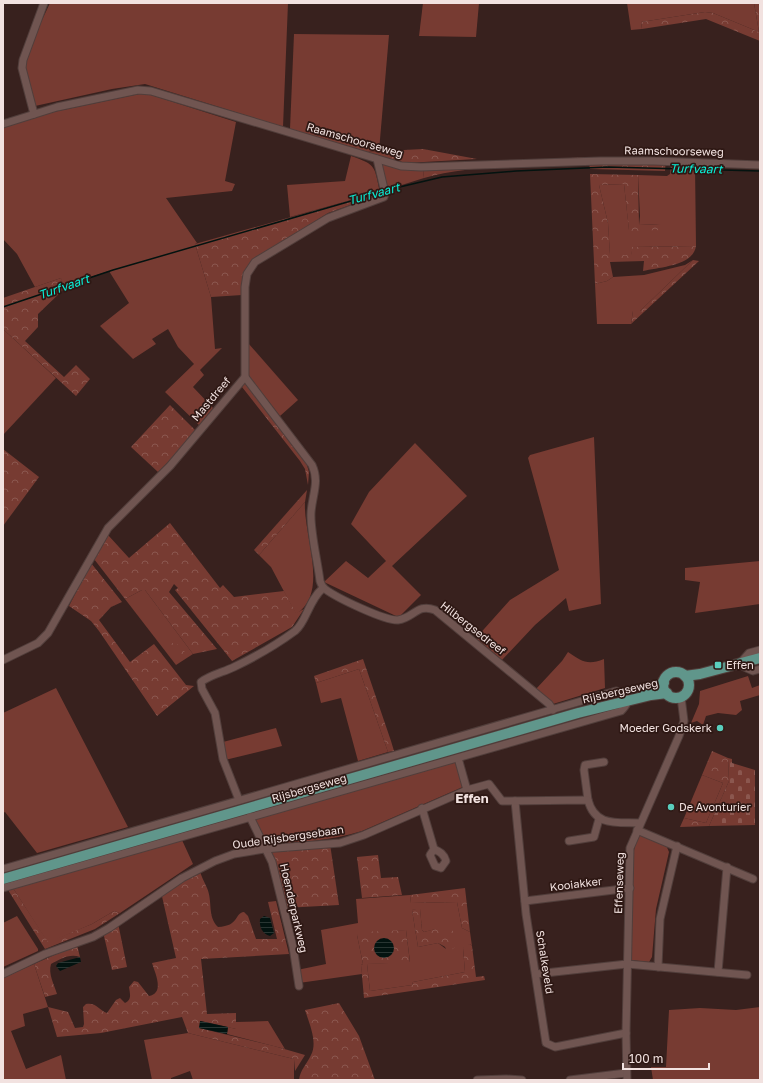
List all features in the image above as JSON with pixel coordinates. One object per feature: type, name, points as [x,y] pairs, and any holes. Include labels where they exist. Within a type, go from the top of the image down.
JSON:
[{"type":"main road","points":[[750,667],[760,658]]},
{"type":"main road","points":[[687,681],[687,691],[681,697],[675,698],[667,693],[664,682],[667,676],[676,672],[687,681],[702,680],[750,667],[760,662]]},
{"type":"main road","name":"Rijsbergseweg","points":[[3,879],[627,698],[664,682]]},
{"type":"main road","name":"Rijsbergseweg","points":[[627,698],[667,693]]},
{"type":"street","points":[[34,114],[22,68],[22,60],[44,3]]},
{"type":"street","name":"Raamschoorseweg","points":[[3,124],[34,114],[121,92],[138,90],[151,91],[401,166],[421,167],[600,161],[654,161],[760,165]]},
{"type":"street","name":"Mastdreef","points":[[3,660],[38,643],[48,633],[108,528],[170,466],[245,377],[245,287],[247,274],[255,262],[328,218],[384,197],[377,159]]},
{"type":"street","points":[[239,800],[223,759],[215,713],[202,689],[201,682],[241,664],[296,630],[301,624],[313,598],[323,588],[320,581],[311,514],[316,483],[316,473],[312,464],[245,377]]},
{"type":"street","name":"Hilbergsedreef","points":[[323,588],[363,609],[391,620],[406,618],[424,608],[435,610],[549,704],[553,710]]},
{"type":"street","points":[[750,667],[749,653],[760,650]]},
{"type":"street","name":"Rijsbergseweg","points":[[3,869],[616,691],[627,698],[626,706],[621,711],[3,888]]},
{"type":"street","name":"Effenseweg","points":[[627,1076],[626,1033],[630,848],[638,826],[682,729],[684,721],[681,697]]},
{"type":"street","points":[[458,758],[467,790]]},
{"type":"street","points":[[604,762],[585,765],[584,770],[588,800],[599,819],[606,822],[638,826],[677,846],[753,879]]},
{"type":"street","name":"Oude Rijsbergsebaan","points":[[3,974],[46,954],[93,937],[109,928],[182,878],[234,854],[264,849],[340,843],[364,835],[422,808],[467,790],[489,784],[502,801],[588,800]]},
{"type":"street","name":"Schalkeveld","points":[[515,801],[525,901],[548,1045],[555,1047],[626,1033]]},
{"type":"street","points":[[422,808],[434,849]]},
{"type":"street","name":"Hoenderparkweg","points":[[250,817],[264,849],[272,862],[293,947],[299,986]]},
{"type":"street","points":[[569,841],[594,837],[599,819]]},
{"type":"street","points":[[658,967],[660,919],[677,846]]},
{"type":"street","points":[[718,972],[727,867]]},
{"type":"street","name":"Kooiakker","points":[[525,901],[630,888]]},
{"type":"street","points":[[536,974],[628,964],[747,974]]},
{"type":"street","points":[[570,1080],[627,1076]]},
{"type":"street","points":[[477,1080],[522,1080]]},
{"type":"green space","points":[[50,3],[288,3],[283,127],[145,84],[112,89],[35,106],[26,70],[25,56]]},
{"type":"green space","points":[[423,3],[479,3],[476,37],[419,36]]},
{"type":"green space","points":[[627,3],[754,3],[759,32],[713,13],[705,12],[641,22],[642,29],[631,30]]},
{"type":"green space","points":[[754,3],[760,3],[760,41],[706,19],[642,29],[641,22],[705,12],[713,13],[759,32]]},
{"type":"green space","points":[[294,34],[389,35],[379,151],[366,152],[290,129]]},
{"type":"green space","points":[[139,94],[148,94],[236,122],[225,181],[235,184],[232,191],[166,198],[197,243],[195,244],[211,297],[215,349],[222,348],[200,370],[204,375],[193,387],[213,408],[199,425],[165,392],[194,364],[178,347],[168,329],[152,339],[156,344],[133,359],[100,326],[129,303],[109,271],[62,286],[61,278],[35,287],[17,254],[3,239],[3,127],[34,116]]},
{"type":"green space","points":[[423,149],[477,159],[406,163],[366,152]]},
{"type":"green space","points":[[351,156],[370,164],[377,177],[380,192],[290,217],[287,185],[345,181]]},
{"type":"green space","points":[[584,157],[666,159],[665,171],[590,169],[589,163],[583,163],[482,168],[424,178],[423,169]]},
{"type":"green space","points":[[381,164],[396,168],[423,169],[424,178],[386,190]]},
{"type":"green space","points":[[671,164],[695,165],[696,246],[633,247],[631,255],[610,255],[608,223],[599,185],[624,184],[629,230],[662,224],[639,225],[638,175],[667,176],[670,174]]},
{"type":"green space","points":[[590,174],[638,175],[639,225],[662,224],[662,230],[629,231],[624,184],[599,185],[608,223],[610,255],[631,255],[632,247],[696,246],[694,253],[682,262],[666,267],[643,271],[644,261],[610,262],[613,277],[607,281],[595,284]]},
{"type":"green space","points":[[380,192],[381,194],[328,213],[255,259],[242,295],[211,297],[195,244]]},
{"type":"green space","points":[[693,260],[640,311],[633,311],[631,324],[597,324],[595,284],[607,281],[613,277],[644,275],[685,265]]},
{"type":"green space","points":[[693,260],[699,261],[631,324],[633,311],[640,311]]},
{"type":"green space","points":[[61,278],[64,289],[38,314],[38,327],[25,341],[64,377],[76,365],[90,379],[76,396],[3,329],[3,298]]},
{"type":"green space","points":[[3,329],[56,378],[3,435]]},
{"type":"green space","points":[[248,343],[298,400],[280,416],[249,376]]},
{"type":"green space","points":[[245,382],[305,459],[309,472],[308,485],[305,469],[242,387]]},
{"type":"green space","points":[[170,405],[195,430],[174,456],[158,472],[131,447]]},
{"type":"green space","points":[[594,437],[601,604],[569,611],[566,598],[535,625],[502,660],[476,638],[510,600],[559,570],[528,458],[530,455]]},
{"type":"green space","points":[[415,443],[467,496],[392,566],[421,595],[400,616],[396,616],[324,582],[346,561],[368,578],[386,561],[351,524],[369,492]]},
{"type":"green space","points":[[3,449],[39,477],[3,526]]},
{"type":"green space","points":[[307,490],[305,502],[259,555],[254,550]]},
{"type":"green space","points":[[305,502],[305,515],[313,578],[311,592],[306,605],[296,614],[271,567],[259,555]]},
{"type":"green space","points":[[170,523],[220,588],[223,585],[234,597],[284,591],[296,613],[304,609],[292,627],[232,661],[175,590],[178,588],[174,584],[169,592],[217,649],[193,654],[145,590],[142,590],[125,599],[94,559],[108,535],[129,558]]},
{"type":"green space","points":[[760,561],[760,604],[695,613],[700,582],[685,580],[685,568]]},
{"type":"green space","points":[[91,563],[122,602],[111,607],[99,620],[130,662],[154,644],[186,685],[194,686],[157,716],[91,621],[69,606]]},
{"type":"green space","points":[[142,590],[145,590],[193,654],[176,665],[125,599]]},
{"type":"green space","points":[[172,643],[177,644],[185,652],[185,656],[177,658],[174,656],[169,648]]},
{"type":"green space","points":[[568,652],[585,662],[593,662],[604,659],[605,688],[553,704],[536,689],[562,661]]},
{"type":"green space","points":[[363,659],[394,751],[388,752],[359,669],[316,683],[314,676]]},
{"type":"green space","points":[[359,669],[388,752],[358,761],[341,698],[321,703],[316,683]]},
{"type":"green space","points":[[748,676],[752,688],[760,685],[760,695],[740,701],[742,710],[736,715],[718,713],[706,716],[703,725],[697,721],[691,723],[699,704],[700,691]]},
{"type":"green space","points":[[56,688],[128,827],[37,853],[5,812],[3,813],[3,713]]},
{"type":"green space","points":[[276,728],[282,746],[225,760],[223,742]]},
{"type":"green space","points":[[712,751],[728,758],[729,781],[709,826],[680,827],[684,818],[706,823],[723,783],[702,775]]},
{"type":"green space","points":[[728,758],[732,759],[732,763],[755,770],[755,825],[709,826],[729,781]]},
{"type":"green space","points":[[456,761],[465,786],[362,831],[314,841],[266,845],[255,818]]},
{"type":"green space","points":[[702,775],[723,783],[706,823],[684,818]]},
{"type":"green space","points":[[638,833],[666,845],[669,852],[656,909],[652,957],[649,962],[630,960],[634,850]]},
{"type":"green space","points":[[182,840],[193,864],[120,913],[114,911],[92,924],[48,943],[13,888]]},
{"type":"green space","points":[[330,844],[339,905],[284,908],[269,851]]},
{"type":"green space","points":[[378,855],[381,878],[398,877],[402,895],[362,898],[357,857]]},
{"type":"green space","points":[[199,868],[209,893],[212,918],[218,927],[230,924],[244,912],[248,916],[256,939],[277,939],[268,902],[276,901],[289,954],[201,959],[207,1014],[236,1013],[236,1029],[201,1021],[199,1028],[305,1055],[295,1071],[294,1059],[188,1033],[182,1017],[101,1033],[57,1037],[48,1007],[68,1012],[75,1028],[83,1027],[83,1007],[86,1004],[95,1005],[107,1013],[116,1000],[120,998],[125,1003],[129,1000],[129,987],[134,981],[138,982],[149,996],[157,991],[158,982],[152,963],[176,958],[161,892]]},
{"type":"green space","points":[[13,888],[48,942],[92,924],[114,911],[120,913],[95,929],[45,949],[8,890]]},
{"type":"green space","points":[[465,888],[470,932],[462,928],[457,902],[411,903],[410,895]]},
{"type":"green space","points":[[410,895],[411,903],[457,902],[462,928],[470,932],[472,946],[470,944],[463,948],[465,972],[413,982],[412,985],[370,991],[367,964],[410,962],[406,930],[357,935],[363,964],[361,965],[362,974],[299,983],[297,970],[326,964],[321,930],[358,923],[356,899]],"holes":[[[420,909],[422,930],[424,932],[436,929],[446,949],[438,943],[418,947],[412,910]]]},
{"type":"green space","points":[[420,908],[422,930],[424,932],[441,928],[451,929],[455,932],[461,943],[451,950],[438,943],[418,947],[412,910]]},
{"type":"green space","points":[[17,916],[38,951],[3,967],[3,923]]},
{"type":"green space","points":[[118,923],[127,967],[112,970],[103,932]]},
{"type":"green space","points":[[406,930],[410,963],[367,964],[370,991],[412,985],[413,982],[465,972],[463,948],[464,945],[470,944],[472,946],[476,977],[484,976],[485,980],[364,998],[361,965],[363,964],[357,935],[360,932]]},
{"type":"green space","points":[[77,945],[80,957],[69,956],[51,964],[51,975],[57,994],[45,997],[34,964]]},
{"type":"green space","points":[[34,964],[48,1007],[23,1014],[25,1026],[11,1031],[26,1069],[61,1055],[66,1080],[3,1080],[3,978]]},
{"type":"green space","points":[[339,1003],[359,1036],[375,1080],[299,1080],[302,1070],[311,1055],[314,1044],[305,1010]]},
{"type":"green space","points":[[760,1007],[760,1080],[653,1080],[651,1067],[666,1067],[669,1010],[700,1008],[736,1010]]},
{"type":"green space","points":[[268,1021],[285,1049],[227,1034],[228,1027],[236,1029],[236,1022]]},
{"type":"green space","points":[[188,1033],[294,1059],[294,1080],[193,1080],[190,1071],[171,1078],[171,1080],[152,1080],[144,1040]]},
{"type":"shaded area","points":[[264,916],[270,918],[274,933],[270,936],[263,932],[260,924],[260,919]]},
{"type":"shaded area","points":[[384,938],[391,941],[394,948],[391,955],[384,958],[377,955],[374,948],[377,941]]},
{"type":"shaded area","points":[[80,957],[81,962],[60,971],[56,966],[58,963]]},
{"type":"shaded area","points":[[200,1021],[228,1027],[227,1034],[199,1028]]},
{"type":"waterway","name":"Turfvaart","points":[[387,190],[442,177],[516,171],[608,167],[760,171]]},
{"type":"waterway","name":"Turfvaart","points":[[3,307],[113,270],[382,192]]},
{"type":"place","name":"Effen","points":[[718,665]]},
{"type":"place","name":"Moeder Godskerk","points":[[720,728]]},
{"type":"place","name":"De Avonturier","points":[[671,807]]},
{"type":"district","name":"Effen","points":[[472,798]]}]
